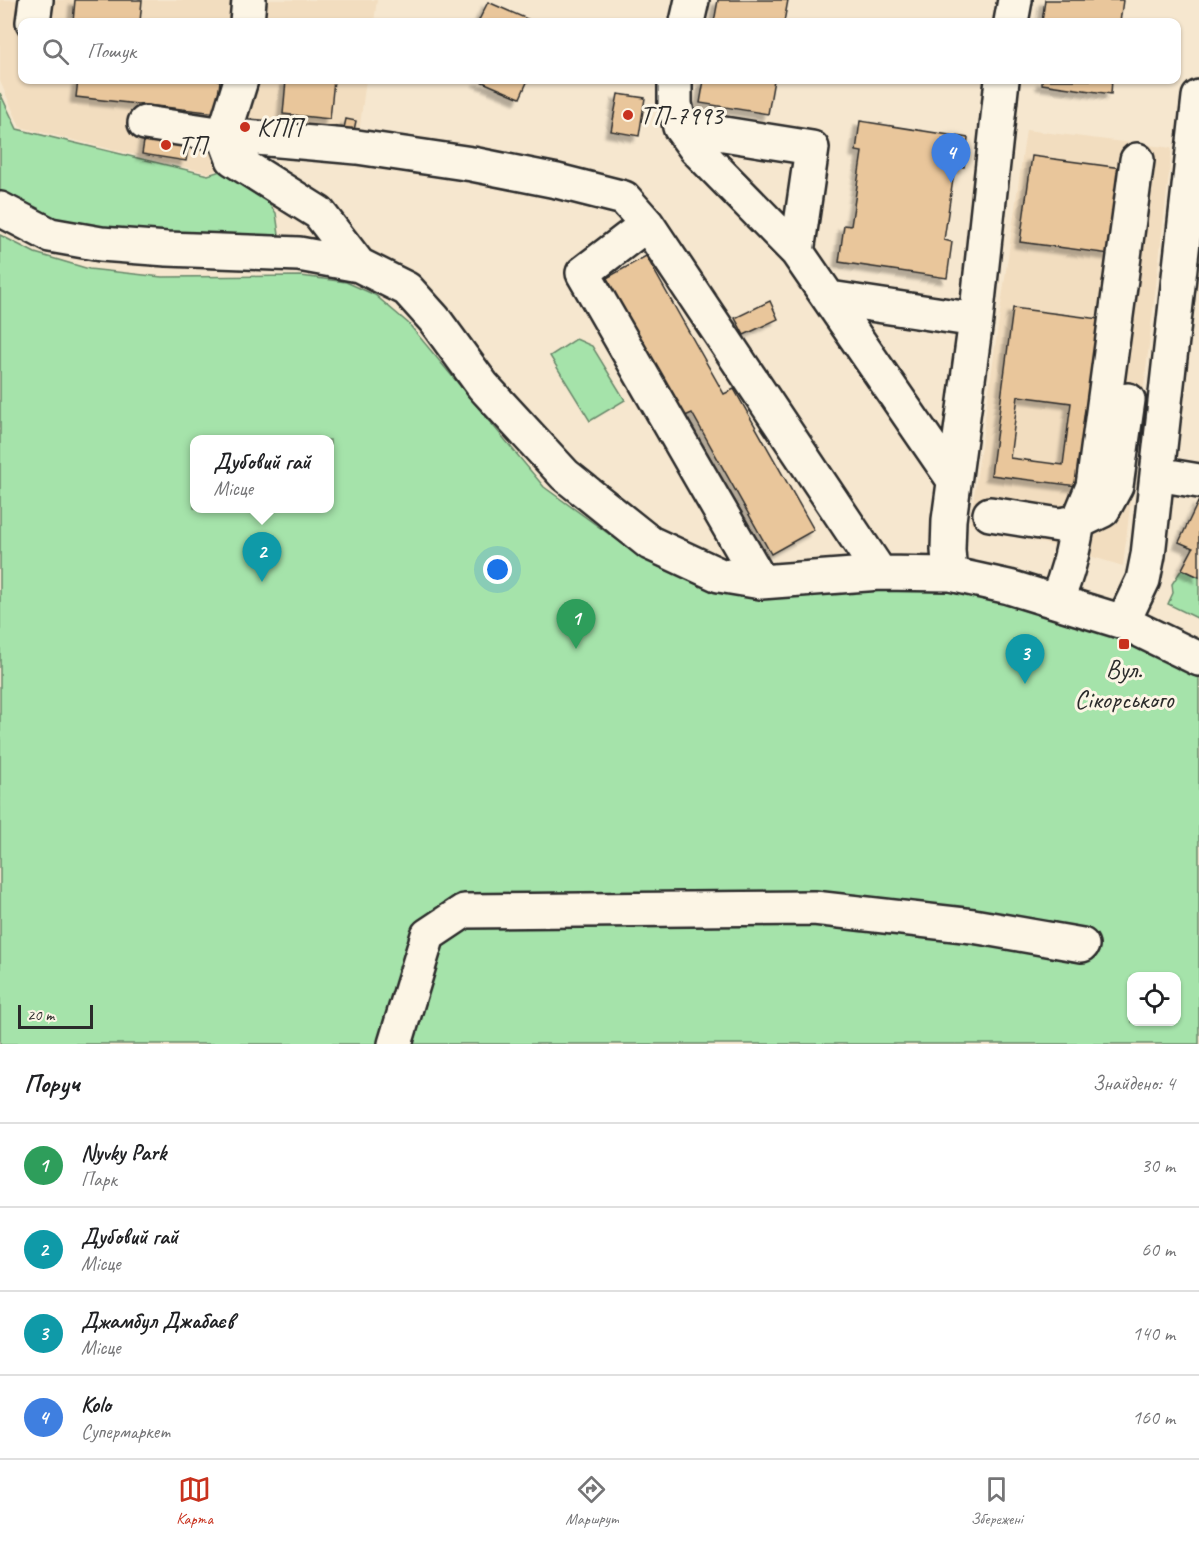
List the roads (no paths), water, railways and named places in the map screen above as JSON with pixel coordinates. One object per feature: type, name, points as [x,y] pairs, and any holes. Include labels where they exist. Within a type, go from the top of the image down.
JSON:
[{"type":"street","points":[[34,18],[36,0]]},
{"type":"street","points":[[247,18],[249,0]]},
{"type":"street","points":[[688,18],[692,0]]},
{"type":"street","points":[[1012,18],[1015,0]]},
{"type":"street","points":[[240,84],[224,135],[233,159],[319,213],[359,265]]},
{"type":"street","points":[[675,84],[675,104],[680,127],[696,149],[797,252],[954,478]]},
{"type":"street","points":[[950,574],[949,520],[976,320],[1002,84]]},
{"type":"street","points":[[1123,622],[1143,580],[1148,555],[1199,97]]},
{"type":"street","points":[[146,123],[224,135],[357,147],[472,164],[624,198],[647,224],[880,573]]},
{"type":"street","points":[[680,127],[812,148],[797,252]]},
{"type":"street","points":[[1056,601],[1066,577],[1078,522],[1093,486],[1137,160]]},
{"type":"street","points":[[0,209],[50,235],[101,244],[299,255],[359,265],[407,289],[434,318],[483,386],[565,475],[650,543],[719,575],[761,582],[880,573],[950,574],[1009,587],[1123,622],[1199,659]]},
{"type":"street","points":[[647,224],[583,273],[761,582]]},
{"type":"street","points":[[830,298],[976,320]]},
{"type":"street","points":[[990,514],[1059,525],[1078,522],[1103,510],[1116,486],[1128,400]]},
{"type":"street","points":[[1157,474],[1199,482]]},
{"type":"street","points":[[395,1044],[428,935],[464,911],[814,908],[973,926],[1082,945]]},
{"type":"place","name":"ТП-7993","points":[[628,115]]},
{"type":"place","name":"КПП","points":[[245,127]]},
{"type":"place","name":"ТП","points":[[166,145]]},
{"type":"place","name":"Kolo","points":[[951,183]]},
{"type":"place","name":"Дубовий гай","points":[[262,582]]},
{"type":"place","name":"Вул. Сікорського","points":[[1124,644]]},
{"type":"place","name":"Nyvky Park","points":[[576,649]]},
{"type":"place","name":"Джамбул Джабаєв","points":[[1025,684]]}]
